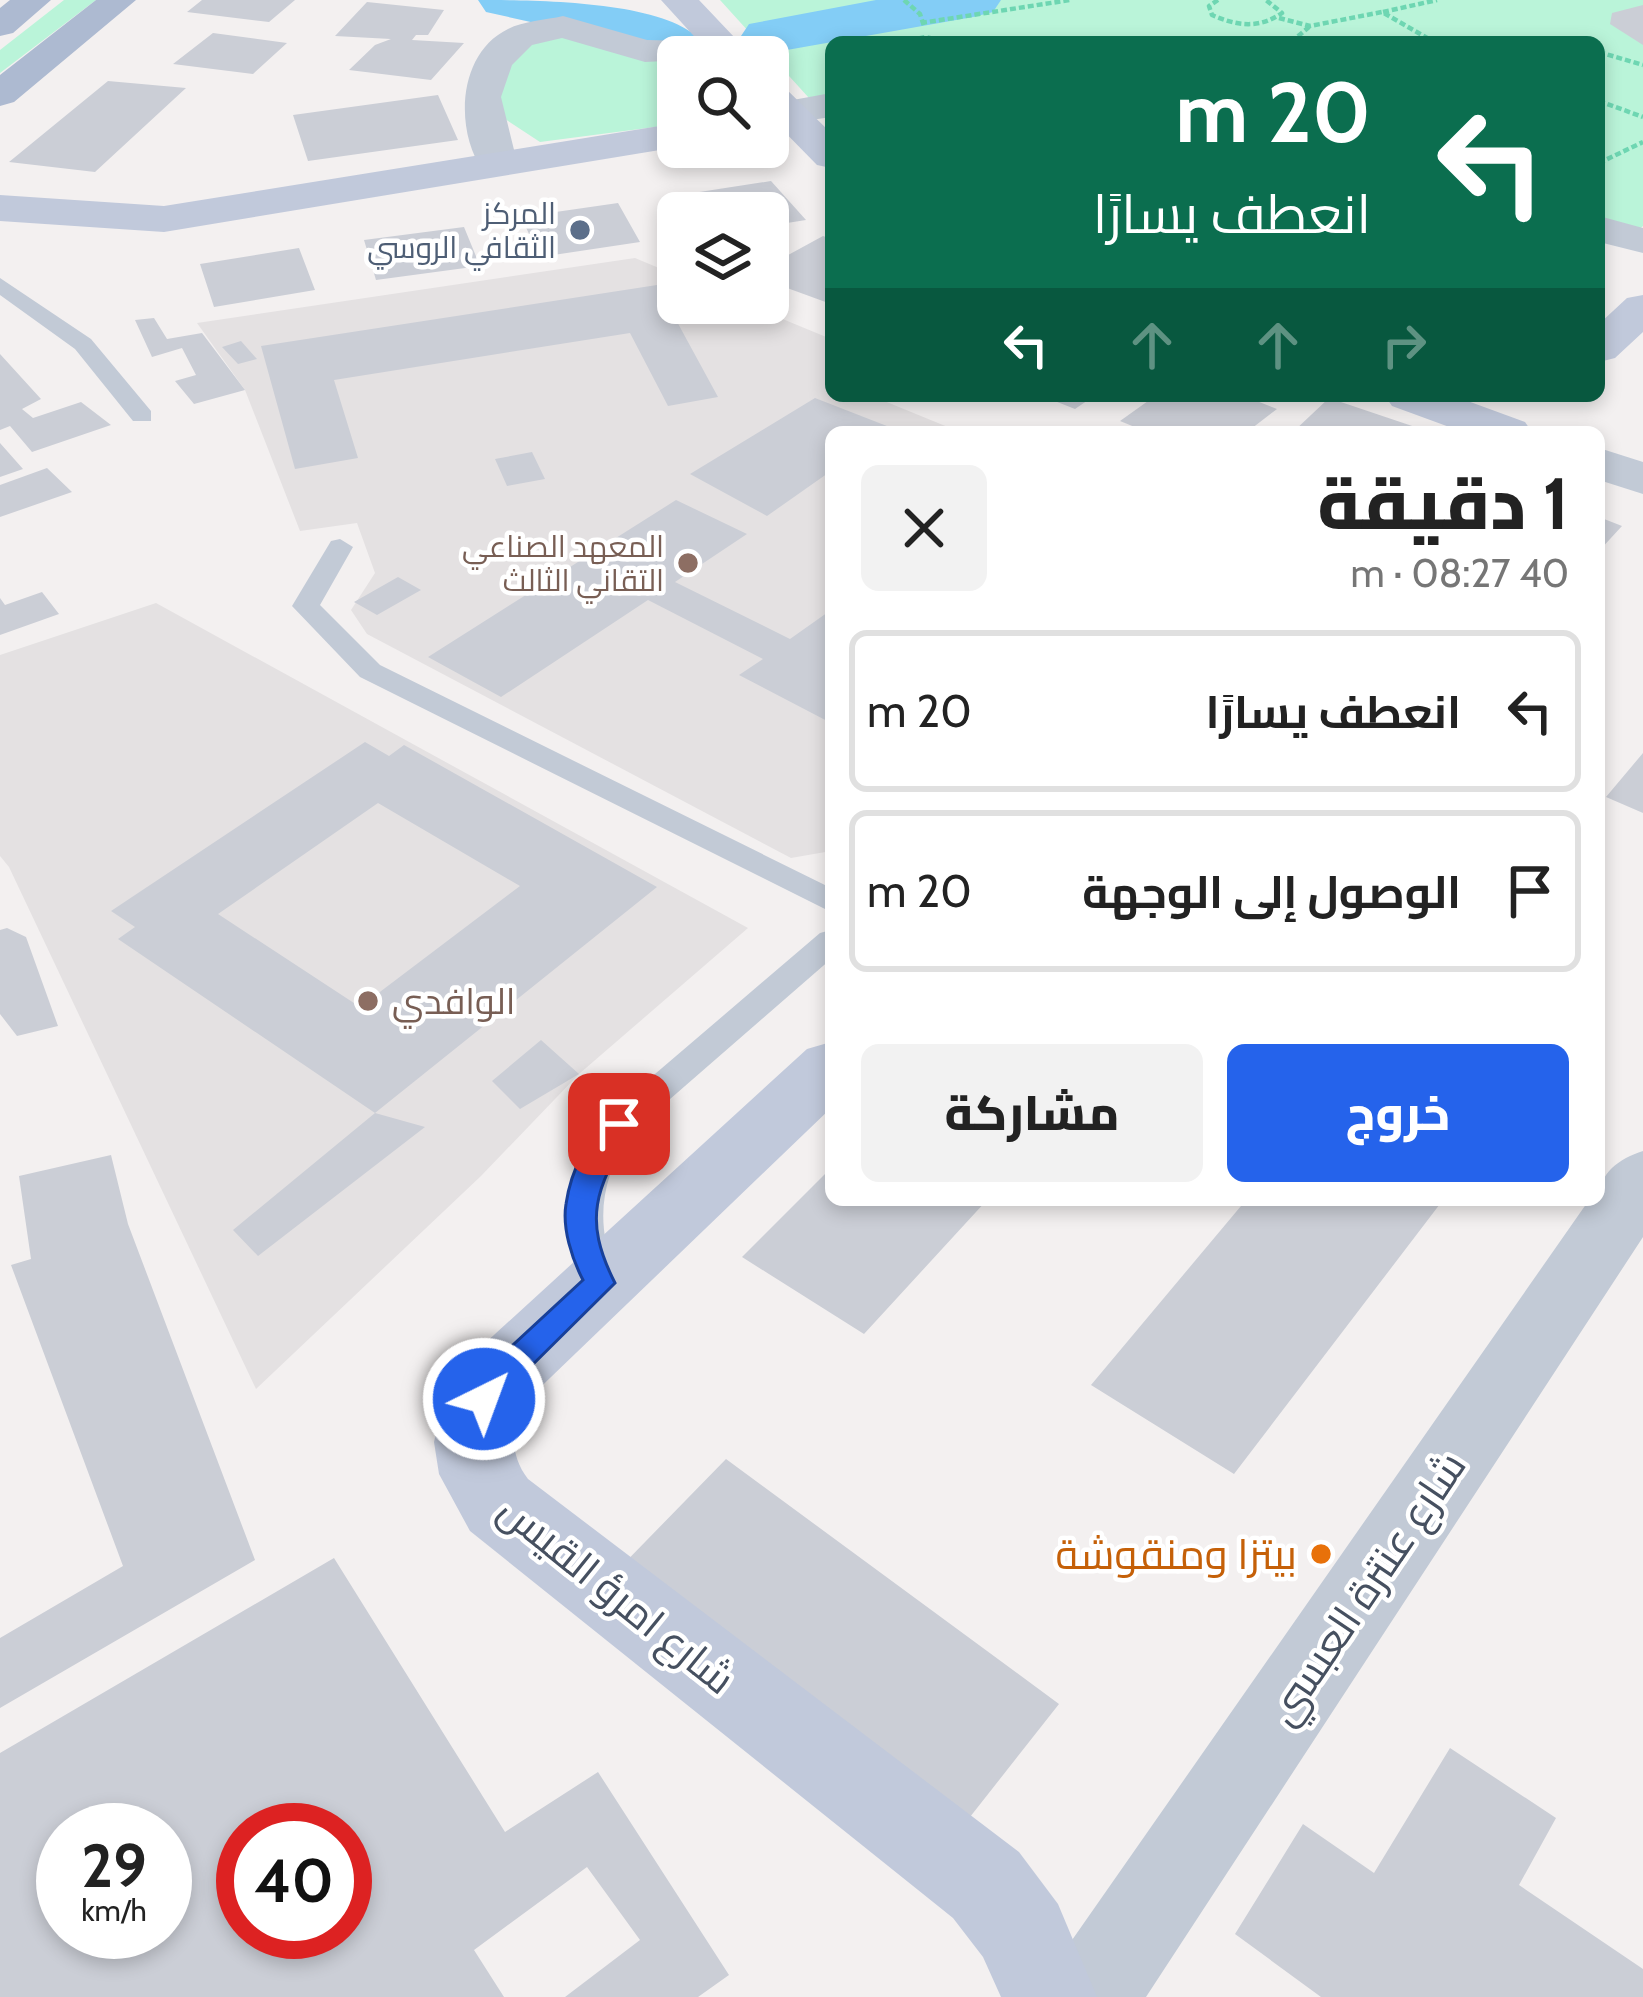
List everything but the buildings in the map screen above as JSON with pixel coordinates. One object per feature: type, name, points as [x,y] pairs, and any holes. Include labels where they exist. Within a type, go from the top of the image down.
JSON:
[{"type":"main road","points":[[0,25],[33,0]]},
{"type":"main road","points":[[0,94],[118,0]]},
{"type":"street","points":[[680,0],[714,36]]},
{"type":"street","points":[[497,162],[482,97],[494,61],[519,37],[563,27],[657,52]]},
{"type":"street","points":[[789,110],[825,106]]},
{"type":"street","points":[[789,120],[825,151]]},
{"type":"street","points":[[0,208],[164,219],[657,138]]},
{"type":"street","points":[[1605,343],[1643,308]]},
{"type":"street","points":[[1426,402],[1492,426]]},
{"type":"street","points":[[1514,426],[1540,402]]},
{"type":"street","points":[[1605,466],[1643,478]]},
{"type":"street","name":"شارع امرؤ القيس","points":[[825,1073],[498,1378],[484,1399],[471,1443],[483,1486],[499,1504],[986,1885],[1016,1918],[1037,1958],[1049,1997]]},
{"type":"street","name":"شارع عنترة العبسي","points":[[1090,1997],[1643,1179]]},
{"type":"lane","points":[[0,285],[82,344],[142,416]]},
{"type":"lane","points":[[340,548],[306,606],[370,671],[825,898]]},
{"type":"lane","points":[[600,1283],[587,1259],[580,1206],[599,1151],[619,1124],[825,946]]},
{"type":"path","points":[[904,0],[934,36]]},
{"type":"path","points":[[921,23],[1070,0]]},
{"type":"path","points":[[1218,0],[1209,10],[1228,22],[1263,24],[1279,18],[1310,26],[1437,0]]},
{"type":"path","points":[[1266,0],[1281,8],[1279,18]]},
{"type":"path","points":[[1382,12],[1424,36]]},
{"type":"path","points":[[1298,36],[1310,26]]},
{"type":"path","points":[[1605,54],[1643,65]]},
{"type":"path","points":[[1605,103],[1643,116]]},
{"type":"path","points":[[1605,160],[1643,142]]},
{"type":"shaded area","points":[[635,258],[657,267],[657,324],[789,322],[825,337],[825,402],[887,402],[945,426],[825,426],[825,852],[791,858],[367,634],[351,610],[375,573],[357,523],[300,531],[245,390],[197,323]]},
{"type":"shaded area","name":"الوافدي","points":[[156,603],[748,928],[579,1074],[481,1176],[256,1389],[0,856],[0,655]]},
{"type":"green space","points":[[64,0],[96,0],[0,73],[0,50]]},
{"type":"green space","points":[[720,0],[1643,0],[1643,226],[1636,232],[1605,222],[1605,36],[825,36],[825,95],[809,98],[789,76],[789,36],[753,36]]},
{"type":"green space","points":[[552,32],[657,53],[657,127],[540,142],[490,109],[514,51]]},
{"type":"waterway","points":[[506,0],[659,36]]},
{"type":"waterway","points":[[770,36],[973,0]]},
{"type":"place","name":"المركز الثقافي الروسي","points":[[580,230]]},
{"type":"place","name":"المعهد الصناعي التقاني الثالث","points":[[688,563]]},
{"type":"place","name":"الوافدي","points":[[368,1001]]},
{"type":"place","name":"بيتزا ومنقوشة","points":[[1321,1554]]},
{"type":"route","points":[[484,1399],[498,1378],[600,1283],[587,1259],[580,1206],[599,1151],[619,1124]]}]
